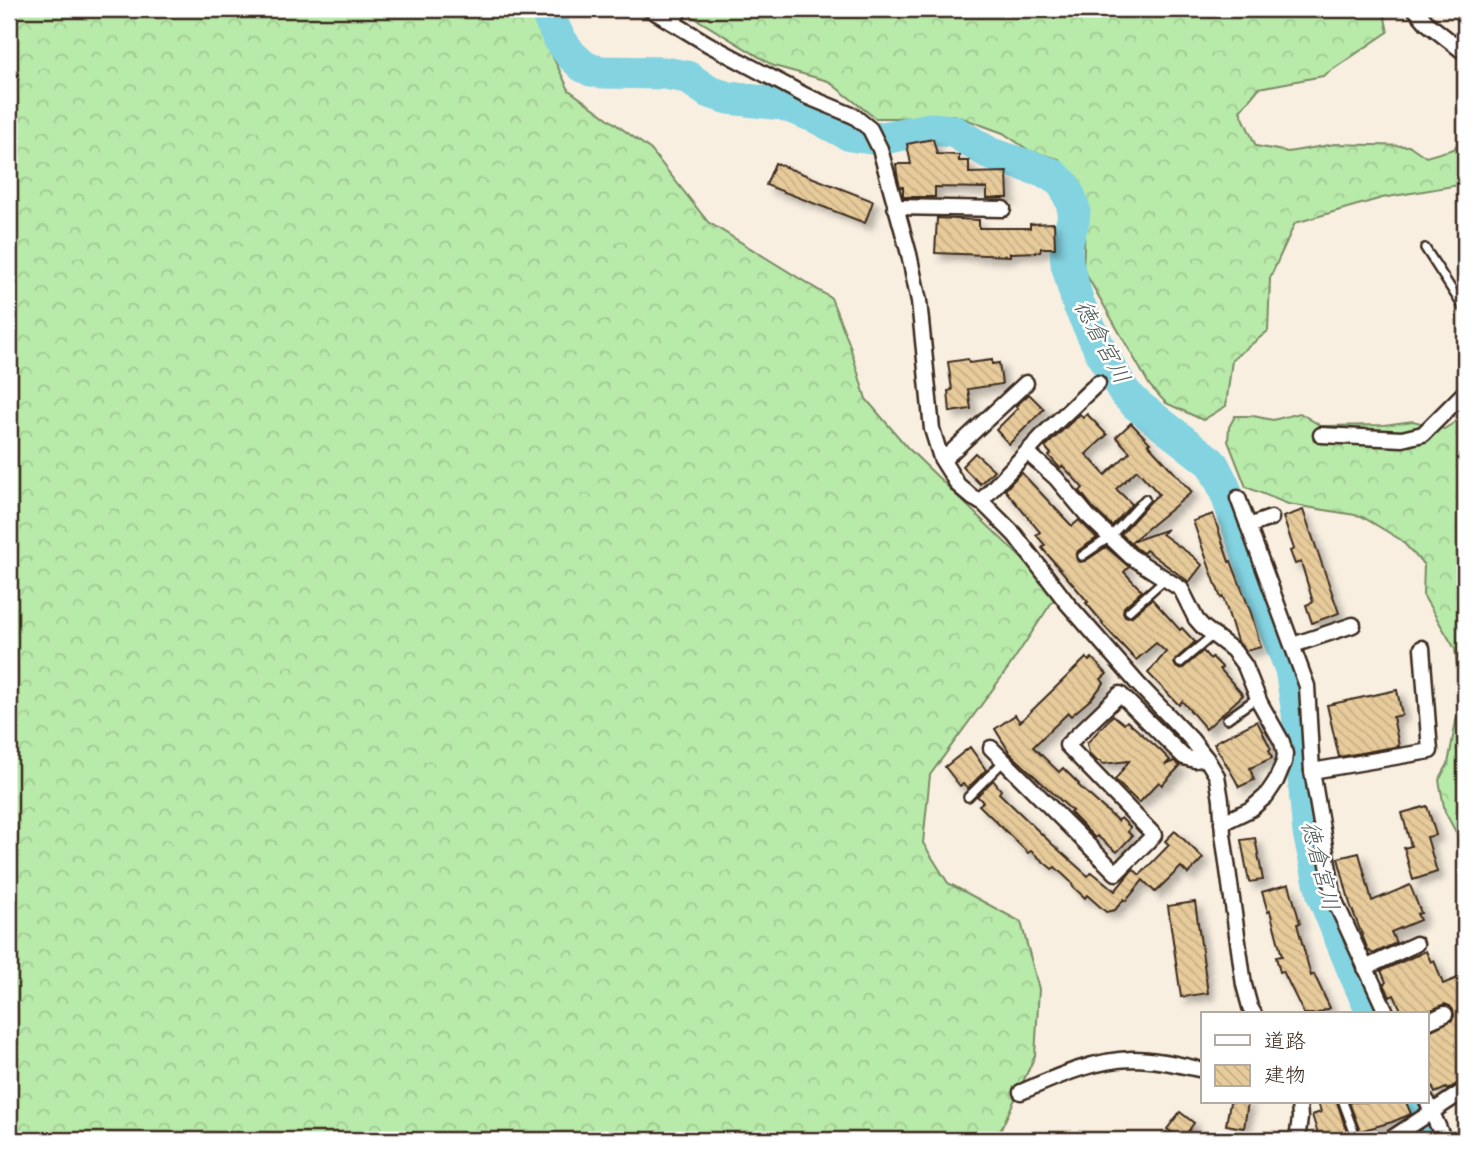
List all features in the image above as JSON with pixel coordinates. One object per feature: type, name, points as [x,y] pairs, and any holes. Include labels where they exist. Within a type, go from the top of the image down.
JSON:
[{"type":"street","points":[[650,9],[676,15],[708,44],[806,96],[854,116],[870,129],[880,149],[909,254],[919,301],[933,429],[943,460],[957,485],[995,514],[1015,535],[1066,603],[1191,739],[1217,776],[1244,985],[1253,1012]]},
{"type":"street","points":[[1415,9],[1427,23],[1465,52]]},
{"type":"street","points":[[895,207],[1003,209]]},
{"type":"street","points":[[943,460],[1026,383]]},
{"type":"street","points":[[980,502],[1046,432],[1098,383]]},
{"type":"street","points":[[1321,435],[1402,439],[1423,434],[1465,392]]},
{"type":"street","points":[[1028,453],[1056,478],[1087,515],[1133,559],[1181,589],[1196,619],[1233,650],[1245,666],[1282,742],[1284,762],[1266,796],[1251,809],[1222,823]]},
{"type":"street","points":[[1238,498],[1307,686],[1312,771],[1334,899],[1386,1012]]},
{"type":"street","points":[[1248,526],[1271,518]]},
{"type":"street","points":[[1293,645],[1353,625]]},
{"type":"street","points":[[1312,771],[1430,751],[1422,649]]},
{"type":"street","points":[[991,748],[1116,873],[1154,835],[1067,745],[1120,694],[1184,757],[1195,760],[1206,758]]},
{"type":"street","points":[[1365,968],[1416,944]]},
{"type":"street","points":[[1428,1022],[1445,1014]]},
{"type":"street","points":[[1021,1092],[1074,1070],[1129,1059],[1201,1070]]},
{"type":"street","points":[[1389,1140],[1429,1107],[1465,1090]]},
{"type":"street","points":[[1297,1140],[1299,1104]]},
{"type":"street","points":[[1429,1107],[1444,1140]]},
{"type":"lane","points":[[1425,247],[1465,310]]},
{"type":"lane","points":[[1082,556],[1110,537],[1145,499]]},
{"type":"lane","points":[[1129,611],[1166,578]]},
{"type":"lane","points":[[1180,663],[1213,635]]},
{"type":"lane","points":[[1227,719],[1258,697]]},
{"type":"lane","points":[[968,797],[1004,761]]},
{"type":"lane","points":[[1344,1104],[1357,1140]]},
{"type":"green space","points":[[9,9],[544,9],[538,26],[569,90],[651,150],[708,222],[831,298],[849,343],[866,399],[907,447],[1051,587],[1056,596],[1009,667],[930,775],[923,843],[948,883],[1021,922],[1039,989],[1035,1056],[996,1140],[9,1140]]},
{"type":"green space","points":[[680,9],[1383,9],[1388,32],[1323,76],[1259,88],[1240,111],[1256,146],[1288,152],[1335,144],[1410,146],[1426,157],[1454,149],[1465,132],[1465,184],[1382,198],[1295,223],[1270,278],[1268,331],[1232,360],[1226,406],[1203,420],[1166,403],[1150,386],[1083,269],[1085,225],[1081,201],[1059,159],[1030,151],[1003,133],[954,115],[875,118],[828,81],[774,66]]},
{"type":"green space","points":[[1300,413],[1321,426],[1384,425],[1413,421],[1444,429],[1465,416],[1465,751],[1461,760],[1465,782],[1465,847],[1445,812],[1439,780],[1448,764],[1462,703],[1455,649],[1423,595],[1424,565],[1401,540],[1361,516],[1288,504],[1246,487],[1228,441],[1229,427],[1235,416],[1273,420]]},
{"type":"building","points":[[933,139],[937,154],[959,155],[959,161],[969,161],[969,173],[1007,172],[1008,198],[987,198],[987,188],[935,187],[935,197],[903,197],[896,164],[911,164],[907,144]]},
{"type":"building","points":[[775,163],[873,201],[865,223],[766,185]]},
{"type":"building","points":[[937,218],[979,220],[979,228],[1030,228],[1030,224],[1054,223],[1055,248],[1041,248],[1040,252],[1010,253],[1010,256],[935,253]]},
{"type":"building","points":[[968,359],[969,363],[992,360],[992,364],[999,363],[1002,384],[968,389],[971,409],[950,412],[948,391],[952,390],[948,362]]},
{"type":"building","points":[[1029,394],[1044,409],[1009,444],[996,430]]},
{"type":"building","points":[[1080,414],[1083,418],[1087,414],[1107,435],[1086,454],[1105,475],[1130,452],[1116,437],[1131,423],[1192,492],[1131,542],[1168,529],[1162,534],[1202,565],[1189,582],[1146,550],[1143,553],[1121,534],[1159,494],[1137,470],[1116,489],[1132,504],[1112,526],[1080,491],[1083,488],[1063,466],[1060,468],[1049,456],[1051,454],[1045,447]]},
{"type":"building","points":[[975,453],[994,470],[980,484],[962,466]]},
{"type":"building","points":[[1021,472],[1072,526],[1079,520],[1097,538],[1078,551],[1077,560],[1085,561],[1106,547],[1129,567],[1124,572],[1142,591],[1124,607],[1125,616],[1132,616],[1152,599],[1180,630],[1182,628],[1195,642],[1176,659],[1176,667],[1183,668],[1203,651],[1222,667],[1220,669],[1243,695],[1206,729],[1182,701],[1179,705],[1148,673],[1166,652],[1156,643],[1136,660],[1102,624],[1086,603],[1088,602],[1042,548],[1045,545],[1036,535],[1040,532],[1005,490]]},
{"type":"building","points":[[1303,510],[1339,613],[1312,623],[1306,605],[1313,602],[1301,562],[1295,564],[1290,551],[1294,549],[1283,517]]},
{"type":"building","points":[[1213,514],[1229,562],[1231,561],[1251,613],[1261,647],[1246,651],[1237,641],[1223,597],[1221,598],[1210,569],[1193,521]]},
{"type":"building","points":[[1086,658],[1089,661],[1092,658],[1107,674],[1101,679],[1104,683],[1091,699],[1071,716],[1068,713],[1033,747],[1059,772],[1063,768],[1118,821],[1121,818],[1130,827],[1128,832],[1132,836],[1117,852],[1097,836],[1095,838],[1070,812],[1072,811],[1010,753],[995,729],[1015,715],[1020,722]]},
{"type":"building","points":[[1397,690],[1402,715],[1393,717],[1399,746],[1339,757],[1327,705]]},
{"type":"building","points":[[1113,715],[1124,724],[1127,721],[1160,750],[1170,760],[1165,765],[1174,761],[1180,766],[1162,785],[1159,782],[1139,803],[1115,780],[1129,761],[1103,764],[1089,753],[1087,743]]},
{"type":"building","points":[[1257,721],[1271,749],[1272,758],[1250,768],[1254,780],[1239,787],[1214,744]]},
{"type":"building","points":[[970,747],[986,770],[968,788],[963,784],[960,786],[945,767]]},
{"type":"building","points":[[993,780],[1001,790],[999,793],[1052,844],[1088,876],[1092,872],[1115,891],[1133,869],[1140,875],[1169,845],[1165,841],[1175,831],[1203,858],[1188,874],[1181,867],[1155,892],[1143,880],[1126,901],[1124,899],[1115,910],[1106,912],[1087,895],[1085,898],[1055,867],[1052,869],[1031,851],[1028,853],[979,805],[983,802],[977,796]]},
{"type":"building","points":[[1427,806],[1436,835],[1427,837],[1437,872],[1413,880],[1404,848],[1411,846],[1402,813]]},
{"type":"building","points":[[1255,838],[1263,880],[1249,882],[1241,840]]},
{"type":"building","points":[[1359,853],[1372,901],[1410,885],[1421,913],[1417,914],[1420,920],[1391,932],[1396,943],[1373,954],[1368,950],[1350,904],[1338,858]]},
{"type":"building","points":[[1289,884],[1311,976],[1314,974],[1330,1008],[1321,1012],[1303,1012],[1283,971],[1280,972],[1276,957],[1282,956],[1262,892]]},
{"type":"building","points":[[1195,902],[1208,993],[1181,997],[1168,906]]},
{"type":"building","points":[[1426,951],[1431,962],[1434,960],[1443,984],[1465,975],[1465,1036],[1459,1039],[1465,1054],[1465,1080],[1435,1093],[1428,1078],[1428,1067],[1432,1065],[1428,1055],[1428,1032],[1452,1020],[1454,1016],[1450,1006],[1445,1004],[1427,1012],[1402,1012],[1394,995],[1390,997],[1381,971]]},
{"type":"building","points":[[1230,1104],[1248,1104],[1244,1128],[1226,1125]]},
{"type":"building","points":[[1319,1104],[1338,1104],[1348,1135],[1341,1137],[1343,1140],[1320,1140],[1312,1115],[1321,1112]]},
{"type":"building","points":[[1350,1104],[1407,1104],[1411,1114],[1360,1131]]},
{"type":"building","points":[[1180,1112],[1194,1123],[1182,1140],[1167,1129]]},
{"type":"waterway","name":"徳倉宮川","points":[[545,9],[571,55],[591,70],[664,73],[687,77],[709,92],[729,98],[783,104],[814,116],[850,135],[878,139],[930,129],[953,131],[991,154],[1052,174],[1064,185],[1074,210],[1066,246],[1067,264],[1078,303],[1104,358],[1125,393],[1209,461],[1224,487],[1291,669],[1298,713],[1309,833],[1323,895],[1372,1012]]},
{"type":"waterway","name":"徳倉宮川","points":[[1415,1104],[1431,1140]]}]
